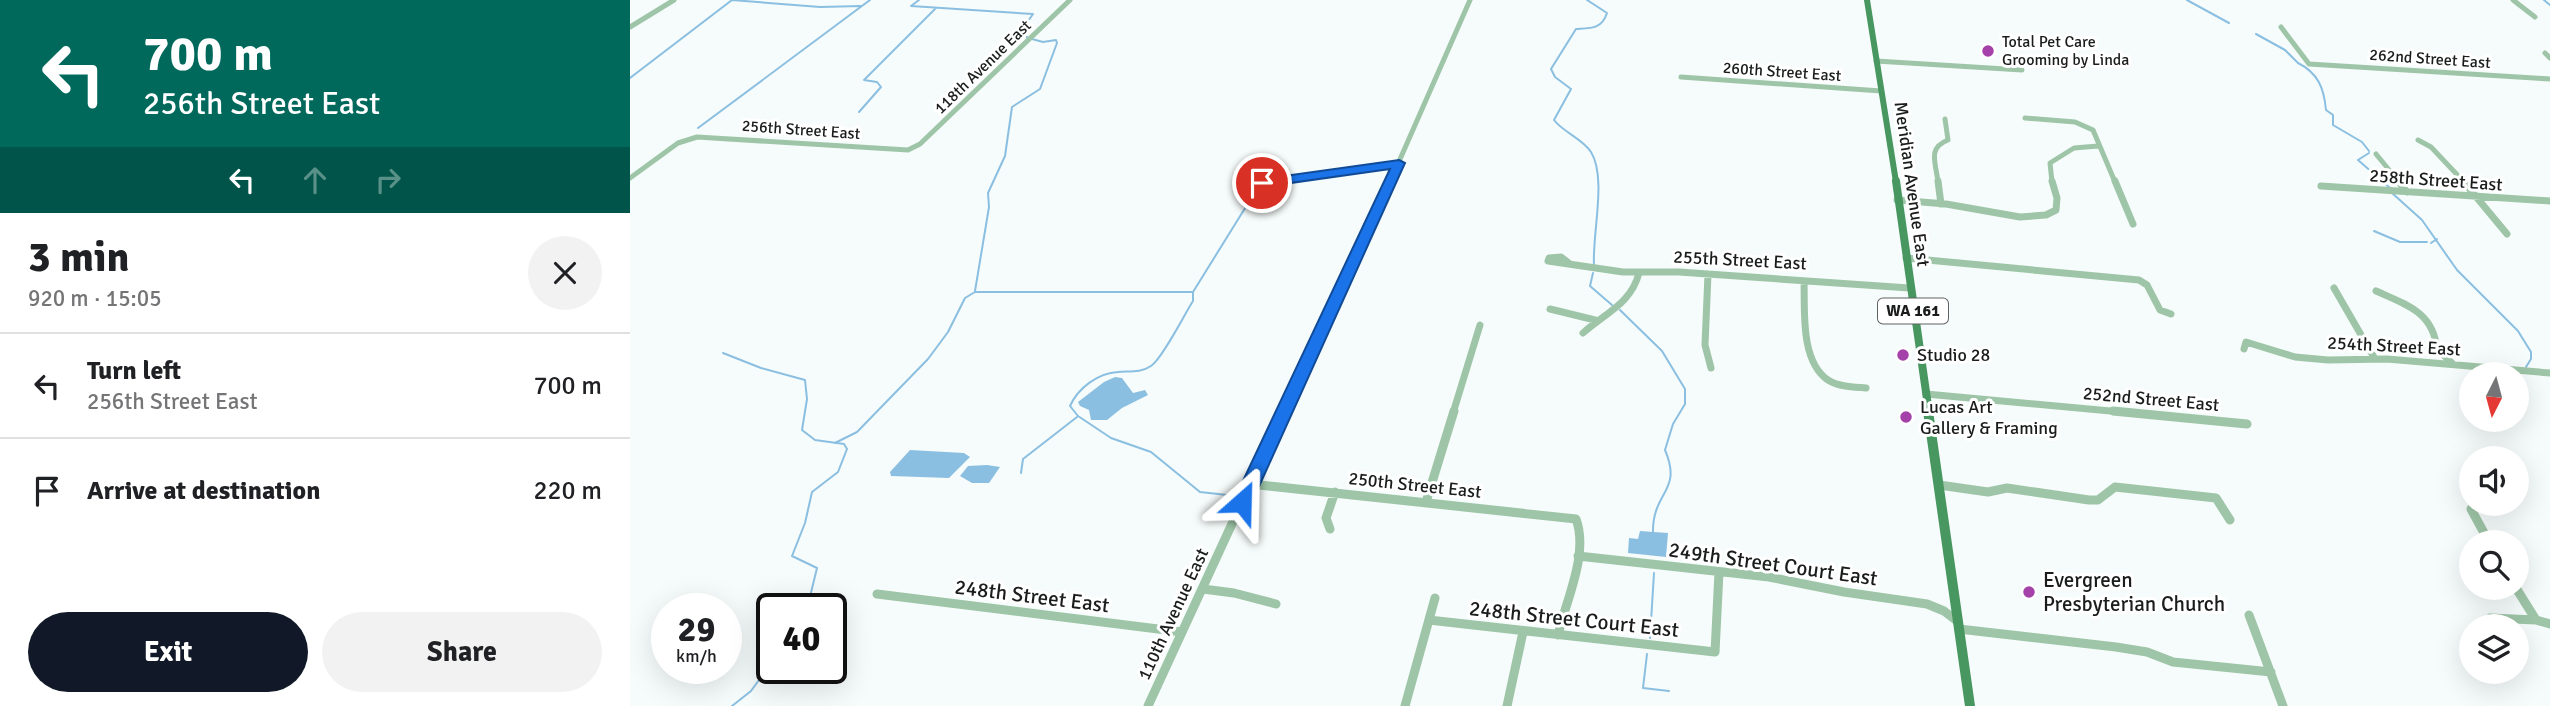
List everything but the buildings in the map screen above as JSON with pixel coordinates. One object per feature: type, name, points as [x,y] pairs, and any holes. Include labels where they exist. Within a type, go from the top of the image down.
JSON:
[{"type":"main road","name":"Meridian Avenue East","points":[[1867,0],[1970,706]]},
{"type":"street","points":[[630,27],[674,0]]},
{"type":"street","name":"118th Avenue East","points":[[911,149],[920,144],[1070,0]]},
{"type":"street","name":"110th Avenue East","points":[[1148,706],[1399,163],[1470,0]]},
{"type":"street","points":[[2513,0],[2535,17]]},
{"type":"street","name":"262nd Street East","points":[[2281,27],[2309,64],[2550,79]]},
{"type":"street","points":[[1876,61],[2022,70]]},
{"type":"street","name":"260th Street East","points":[[1681,77],[1881,91]]},
{"type":"street","points":[[2025,118],[2067,120],[2090,128],[2133,223]]},
{"type":"street","points":[[1941,204],[1934,148],[1949,139],[1945,119]]},
{"type":"street","name":"256th Street East","points":[[630,178],[689,138],[896,151],[911,149]]},
{"type":"street","points":[[2418,140],[2431,147],[2478,197],[2507,234]]},
{"type":"street","points":[[1897,200],[2011,215],[2048,215],[2056,210],[2058,204],[2049,171],[2050,163],[2074,148],[2098,146]]},
{"type":"street","points":[[2376,154],[2407,192]]},
{"type":"street","points":[[1262,183],[1399,163]]},
{"type":"street","name":"258th Street East","points":[[2321,186],[2550,201]]},
{"type":"street","points":[[1906,258],[2144,281],[2158,307],[2171,313]]},
{"type":"street","name":"255th Street East","points":[[1570,264],[1639,273],[1670,271],[1909,288]]},
{"type":"street","points":[[1583,333],[1595,320],[1631,297],[1636,289],[1639,273]]},
{"type":"street","points":[[1708,274],[1705,345],[1711,368]]},
{"type":"street","points":[[1804,281],[1810,349],[1817,370],[1833,383],[1866,388]]},
{"type":"street","points":[[2334,288],[2375,359]]},
{"type":"street","points":[[2376,291],[2411,307],[2423,317],[2435,331],[2437,349],[2456,366]]},
{"type":"street","points":[[1550,309],[1595,320]]},
{"type":"street","points":[[1426,502],[1480,325]]},
{"type":"street","name":"254th Street East","points":[[2244,349],[2246,342],[2295,357],[2328,360],[2375,359],[2548,375]]},
{"type":"street","name":"252nd Street East","points":[[1926,394],[2247,424]]},
{"type":"street","name":"250th Street East","points":[[1250,484],[1576,519],[1580,525],[1578,556]]},
{"type":"street","points":[[1939,485],[1988,492],[2007,488],[2089,500],[2098,500],[2115,487],[2197,495],[2216,498],[2230,520]]},
{"type":"street","points":[[1329,529],[1326,518],[1335,492]]},
{"type":"street","points":[[1558,635],[1578,556]]},
{"type":"street","name":"249th Street Court East","points":[[1578,556],[1769,577],[1919,603],[1944,611],[1959,626]]},
{"type":"street","name":"248th Street Court East","points":[[1429,620],[1715,652],[1719,572]]},
{"type":"street","points":[[1203,589],[1234,593],[1276,604]]},
{"type":"street","name":"248th Street East","points":[[877,594],[1182,632]]},
{"type":"street","points":[[1405,706],[1435,598]]},
{"type":"street","points":[[2524,600],[2536,620]]},
{"type":"street","points":[[2249,615],[2283,706]]},
{"type":"street","points":[[2529,620],[2550,624]]},
{"type":"street","points":[[1959,626],[2147,652],[2173,662],[2271,672]]},
{"type":"street","points":[[1507,706],[1523,632]]},
{"type":"water","points":[[1115,377],[1122,378],[1133,393],[1145,390],[1148,395],[1122,408],[1107,420],[1091,420],[1089,410],[1078,402]]},
{"type":"water","points":[[910,450],[964,453],[970,457],[949,478],[891,476],[890,472]]},
{"type":"water","points":[[968,466],[1000,467],[989,483],[972,483],[960,476]]},
{"type":"water","points":[[1640,531],[1668,533],[1666,557],[1628,553],[1629,538],[1638,539]]},
{"type":"waterway","points":[[630,78],[732,0],[820,7],[861,6]]},
{"type":"waterway","points":[[698,128],[870,0]]},
{"type":"waterway","points":[[919,0],[911,6],[1033,14],[1021,31],[1027,37]]},
{"type":"waterway","points":[[1587,0],[1607,13],[1605,18],[1595,27],[1576,29],[1551,69],[1555,77],[1571,89],[1554,120],[1587,147],[1596,163],[1598,191],[1594,265]]},
{"type":"waterway","points":[[2187,0],[2229,23]]},
{"type":"waterway","points":[[2544,0],[2550,5]]},
{"type":"waterway","points":[[859,112],[881,87],[877,82],[864,80],[936,8]]},
{"type":"waterway","points":[[2256,34],[2285,50],[2297,62]]},
{"type":"waterway","points":[[975,291],[989,207],[988,193],[1005,156],[1012,107],[1040,89],[1057,43],[1056,40],[1043,42],[1032,39]]},
{"type":"waterway","points":[[2298,63],[2311,71],[2319,82],[2326,110],[2333,115],[2333,125],[2362,142],[2369,151]]},
{"type":"waterway","points":[[2369,153],[2358,160],[2390,188]]},
{"type":"waterway","points":[[1193,292],[1260,184]]},
{"type":"waterway","points":[[2392,193],[2422,220],[2436,240]]},
{"type":"waterway","points":[[2374,231],[2400,242],[2427,242]]},
{"type":"waterway","points":[[2431,243],[2436,240]]},
{"type":"waterway","points":[[2436,240],[2457,270],[2518,331],[2531,352],[2529,362]]},
{"type":"waterway","points":[[1593,273],[1590,286],[1612,305]]},
{"type":"waterway","points":[[835,443],[857,432],[928,359],[948,332],[965,298],[975,292],[1193,292]]},
{"type":"waterway","points":[[1193,292],[1193,301],[1156,362],[1143,370],[1111,373],[1096,378],[1078,393],[1070,406],[1078,416],[1111,438],[1151,452],[1200,492],[1227,495]]},
{"type":"waterway","points":[[1620,310],[1662,351],[1685,389],[1685,404],[1673,424],[1665,450],[1671,475],[1657,508],[1653,533]]},
{"type":"waterway","points":[[723,353],[761,368],[805,380],[807,399],[802,430],[815,440],[835,443]]},
{"type":"waterway","points":[[1021,473],[1023,459],[1077,417]]},
{"type":"waterway","points":[[811,593],[817,568],[792,556],[805,523],[812,492],[838,472],[847,449],[844,444],[835,443]]},
{"type":"waterway","points":[[1650,638],[1654,573]]},
{"type":"waterway","points":[[1647,654],[1643,688],[1669,691]]},
{"type":"waterway","points":[[732,706],[756,684]]},
{"type":"place","name":"Total Pet Care Grooming by Linda","points":[[1988,51]]},
{"type":"place","name":"Studio 28","points":[[1903,355]]},
{"type":"place","name":"Lucas Art Gallery & Framing","points":[[1906,417]]},
{"type":"place","name":"Evergreen Presbyterian Church","points":[[2029,592]]},
{"type":"route","points":[[1242,502],[1399,163],[1262,183]]}]
